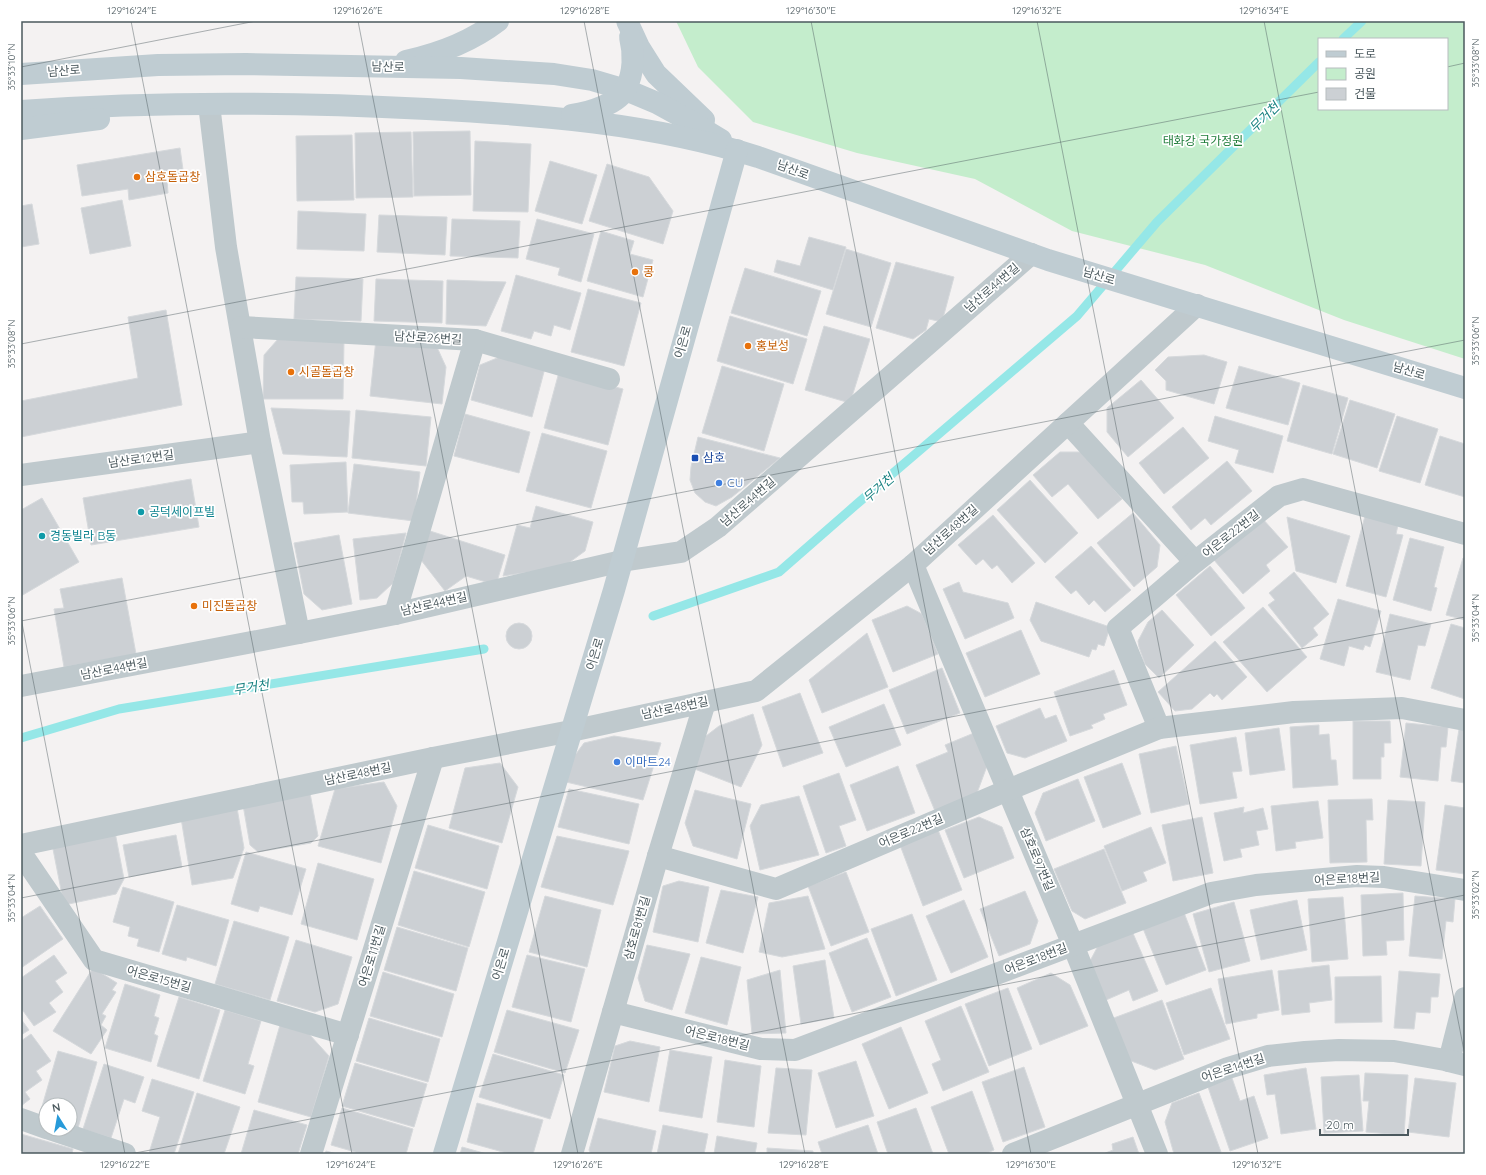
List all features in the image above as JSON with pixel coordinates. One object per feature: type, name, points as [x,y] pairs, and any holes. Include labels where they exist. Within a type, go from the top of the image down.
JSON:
[{"type":"main road","points":[[379,66],[415,59],[442,50],[472,37],[498,21]]},
{"type":"main road","points":[[551,117],[579,114],[608,105],[626,90],[632,71],[632,48],[627,21]]},
{"type":"main road","points":[[627,21],[638,47],[656,74],[737,150]]},
{"type":"main road","name":"남산로","points":[[21,74],[158,65],[246,64],[461,68],[554,74],[592,80],[626,90],[657,103],[737,150]]},
{"type":"main road","points":[[21,129],[208,104]]},
{"type":"main road","name":"남산로","points":[[21,111],[89,106],[208,104],[387,107],[551,117],[611,124],[672,135],[737,150],[994,242],[1465,388]]},
{"type":"main road","name":"어은로","points":[[444,1154],[614,590],[737,150]]},
{"type":"street","points":[[208,104],[226,247],[260,442],[299,633]]},
{"type":"street","name":"남산로44번길","points":[[21,686],[395,614],[622,561],[681,552],[718,527],[1040,257]]},
{"type":"street","name":"남산로48번길","points":[[21,845],[433,758],[571,731],[756,691],[913,565],[1197,305]]},
{"type":"street","name":"남산로26번길","points":[[241,327],[476,340],[609,379]]},
{"type":"street","name":"남산로44번길","points":[[395,614],[476,340]]},
{"type":"street","points":[[1068,423],[1195,562]]},
{"type":"street","name":"남산로12번길","points":[[21,475],[260,442]]},
{"type":"street","name":"어은로22번길","points":[[1159,728],[1118,628],[1195,562],[1279,496],[1303,489],[1465,534]]},
{"type":"street","name":"삼호로97번길","points":[[913,565],[1073,945],[1157,1154]]},
{"type":"street","name":"삼호로81번길","points":[[572,1154],[658,856],[705,702]]},
{"type":"street","name":"어은로22번길","points":[[658,856],[776,889],[1008,790],[1159,728],[1294,712],[1387,708],[1402,708],[1465,720]]},
{"type":"street","name":"어은로11번길","points":[[311,1154],[433,758]]},
{"type":"street","name":"어은로15번길","points":[[21,853],[94,960],[348,1035]]},
{"type":"street","name":"어은로18번길","points":[[613,1012],[761,1049],[795,1050],[1211,893],[1256,885],[1357,876],[1384,877],[1465,890]]},
{"type":"street","points":[[1457,1063],[1465,998]]},
{"type":"street","name":"어은로14번길","points":[[1013,1154],[1228,1068],[1268,1056],[1339,1050],[1394,1051],[1457,1063]]},
{"type":"street","points":[[21,1119],[38,1125]]},
{"type":"street","points":[[74,1137],[125,1154]]},
{"type":"green space","name":"태화강 국가정원","points":[[676,21],[1465,21],[1465,359],[1344,320],[1205,265],[1072,231],[975,179],[857,153],[753,122],[698,67]]},
{"type":"building","points":[[470,131],[471,195],[414,196],[413,132]]},
{"type":"building","points":[[411,132],[413,197],[356,198],[355,133]]},
{"type":"building","points":[[352,135],[354,200],[297,201],[296,136]]},
{"type":"building","points":[[475,141],[531,144],[528,212],[473,211]]},
{"type":"building","points":[[180,148],[184,177],[167,180],[168,193],[129,200],[128,189],[82,196],[77,165]]},
{"type":"building","points":[[550,161],[597,175],[582,224],[535,211]]},
{"type":"building","points":[[607,164],[649,177],[673,211],[663,244],[589,221]]},
{"type":"building","points":[[122,200],[131,246],[90,254],[81,208]]},
{"type":"building","points":[[32,204],[39,244],[21,247],[21,206]]},
{"type":"building","points":[[298,211],[366,214],[364,251],[297,249]]},
{"type":"building","points":[[379,215],[447,217],[445,255],[377,252]]},
{"type":"building","points":[[452,219],[520,221],[518,258],[450,256]]},
{"type":"building","points":[[537,219],[594,234],[581,282],[558,275],[560,268],[526,259]]},
{"type":"building","points":[[601,231],[634,241],[630,254],[653,260],[643,297],[587,281]]},
{"type":"building","points":[[809,237],[846,247],[833,290],[774,272],[777,260],[800,266]]},
{"type":"building","points":[[846,249],[891,263],[871,327],[826,314]]},
{"type":"building","points":[[896,262],[954,277],[942,322],[929,319],[926,330],[913,339],[876,328]]},
{"type":"building","points":[[745,268],[821,291],[807,336],[731,313]]},
{"type":"building","points":[[516,275],[581,293],[570,330],[554,325],[551,336],[534,331],[531,339],[501,331]]},
{"type":"building","points":[[296,277],[363,279],[361,321],[294,319]]},
{"type":"building","points":[[376,279],[443,281],[442,323],[374,321]]},
{"type":"building","points":[[447,280],[506,282],[486,326],[446,324]]},
{"type":"building","points":[[588,289],[641,303],[624,366],[571,352]]},
{"type":"building","points":[[166,310],[182,405],[21,437],[21,401],[138,378],[128,317]]},
{"type":"building","points":[[730,316],[807,339],[793,384],[717,361]]},
{"type":"building","points":[[824,326],[870,339],[850,403],[805,390]]},
{"type":"building","points":[[278,339],[344,340],[343,399],[263,399],[264,355]]},
{"type":"building","points":[[376,339],[436,345],[446,367],[442,404],[370,396]]},
{"type":"building","points":[[1204,355],[1227,362],[1214,404],[1166,390],[1166,381],[1155,370],[1168,357]]},
{"type":"building","points":[[502,356],[545,368],[532,417],[471,400],[480,365]]},
{"type":"building","points":[[722,366],[784,384],[764,451],[702,433]]},
{"type":"building","points":[[1239,366],[1300,383],[1288,425],[1226,408]]},
{"type":"building","points":[[559,372],[623,389],[608,445],[544,428]]},
{"type":"building","points":[[1141,380],[1174,418],[1128,457],[1107,432],[1107,408]]},
{"type":"building","points":[[1303,385],[1348,398],[1332,454],[1287,441]]},
{"type":"building","points":[[1350,400],[1395,414],[1377,468],[1333,454]]},
{"type":"building","points":[[271,408],[350,411],[347,457],[283,454]]},
{"type":"building","points":[[356,410],[431,417],[426,466],[352,458]]},
{"type":"building","points":[[465,414],[530,432],[519,473],[454,456]]},
{"type":"building","points":[[1215,416],[1283,436],[1273,473],[1235,463],[1239,450],[1208,441]]},
{"type":"building","points":[[1397,416],[1438,429],[1420,483],[1379,471]]},
{"type":"building","points":[[1183,427],[1209,458],[1164,494],[1139,463]]},
{"type":"building","points":[[542,433],[607,451],[591,508],[526,491]]},
{"type":"building","points":[[1440,436],[1465,444],[1465,497],[1425,485]]},
{"type":"building","points":[[698,437],[780,458],[732,497],[716,506],[705,502],[695,493],[690,480],[691,467]]},
{"type":"building","points":[[1060,452],[1083,452],[1122,499],[1098,519],[1068,484],[1052,497],[1033,475]]},
{"type":"building","points":[[1227,461],[1252,491],[1211,525],[1205,518],[1191,530],[1172,507]]},
{"type":"building","points":[[346,462],[348,512],[304,514],[303,502],[292,502],[290,465]]},
{"type":"building","points":[[354,464],[420,472],[414,521],[348,513]]},
{"type":"building","name":"공덕세이프빌","points":[[191,479],[199,527],[91,545],[83,498]]},
{"type":"building","points":[[1030,480],[1078,533],[1045,563],[997,510]]},
{"type":"building","name":"경동빌라 B동","points":[[42,498],[79,562],[21,596],[21,510]]},
{"type":"building","points":[[536,506],[593,522],[585,551],[563,567],[503,576],[517,525],[530,528]]},
{"type":"building","points":[[1133,513],[1160,545],[1157,567],[1134,587],[1097,543]]},
{"type":"building","points":[[993,515],[1035,563],[1012,583],[997,565],[992,569],[983,559],[976,565],[958,545]]},
{"type":"building","points":[[1365,516],[1398,525],[1396,534],[1403,535],[1386,597],[1346,586]]},
{"type":"building","points":[[1287,517],[1350,536],[1336,583],[1296,571]]},
{"type":"building","points":[[1262,518],[1288,547],[1266,565],[1270,571],[1243,594],[1214,560]]},
{"type":"building","points":[[430,531],[505,555],[496,585],[466,576],[445,591],[421,560]]},
{"type":"building","points":[[406,533],[393,583],[377,598],[360,600],[353,539]]},
{"type":"building","points":[[339,535],[352,604],[322,610],[304,594],[294,543]]},
{"type":"building","points":[[1410,538],[1444,547],[1434,587],[1437,588],[1431,611],[1393,600]]},
{"type":"building","points":[[1091,546],[1131,590],[1105,612],[1094,600],[1089,605],[1076,590],[1071,594],[1055,577]]},
{"type":"building","points":[[1463,558],[1465,558],[1465,620],[1446,615]]},
{"type":"building","points":[[1210,566],[1245,608],[1211,636],[1176,595]]},
{"type":"building","points":[[1294,572],[1329,614],[1313,628],[1318,635],[1302,648],[1268,605],[1275,600],[1269,593]]},
{"type":"building","points":[[122,578],[136,654],[64,667],[54,609],[64,608],[60,589]]},
{"type":"building","points":[[959,582],[963,592],[1008,603],[1014,618],[965,639],[943,589]]},
{"type":"building","points":[[1338,599],[1381,611],[1370,647],[1365,645],[1363,650],[1349,646],[1344,666],[1320,659]]},
{"type":"building","points":[[1036,602],[1110,627],[1104,646],[1098,644],[1096,650],[1092,649],[1089,657],[1041,641],[1030,620]]},
{"type":"building","points":[[907,606],[922,614],[938,654],[893,672],[872,620]]},
{"type":"building","points":[[1263,607],[1307,657],[1267,692],[1223,642]]},
{"type":"building","points":[[1162,610],[1194,645],[1159,678],[1145,664],[1138,641],[1148,622]]},
{"type":"building","points":[[1390,614],[1431,624],[1425,646],[1418,645],[1410,680],[1376,672]]},
{"type":"building","points":[[519,623],[528,627],[532,636],[528,645],[519,649],[510,645],[506,636],[510,627]]},
{"type":"building","points":[[1451,624],[1465,628],[1465,699],[1431,688]]},
{"type":"building","points":[[1021,630],[1040,674],[985,697],[966,653]]},
{"type":"building","points":[[867,633],[888,687],[822,713],[809,680]]},
{"type":"building","points":[[1215,641],[1247,677],[1222,700],[1217,694],[1214,697],[1210,693],[1192,709],[1175,711],[1158,692]]},
{"type":"building","points":[[942,668],[960,713],[907,734],[889,690]]},
{"type":"building","points":[[1114,670],[1127,705],[1103,714],[1105,719],[1091,725],[1093,728],[1070,736],[1054,692]]},
{"type":"building","points":[[800,693],[823,753],[783,767],[762,707]]},
{"type":"building","points":[[884,704],[901,745],[846,767],[829,727]]},
{"type":"building","points":[[1040,708],[1045,719],[1056,715],[1067,741],[1025,758],[1007,753],[996,726]]},
{"type":"building","points":[[753,714],[762,745],[741,787],[692,768],[706,736],[719,726]]},
{"type":"building","points":[[1353,721],[1390,721],[1391,743],[1384,743],[1384,757],[1381,757],[1381,779],[1353,779]]},
{"type":"building","points":[[1406,723],[1448,727],[1446,747],[1441,747],[1438,781],[1400,777]]},
{"type":"building","points":[[1319,725],[1319,735],[1329,734],[1331,760],[1336,760],[1338,785],[1293,788],[1290,727]]},
{"type":"building","points":[[1279,728],[1285,770],[1250,775],[1245,733]]},
{"type":"building","points":[[1459,729],[1465,730],[1465,783],[1451,781]]},
{"type":"building","points":[[974,733],[987,766],[977,793],[935,811],[916,765],[948,752],[945,745]]},
{"type":"building","points":[[614,736],[661,743],[643,800],[566,782],[573,758],[584,743]]},
{"type":"building","points":[[1236,737],[1242,771],[1232,772],[1237,798],[1200,804],[1190,745]]},
{"type":"building","points":[[1176,746],[1189,804],[1151,813],[1139,754]]},
{"type":"building","points":[[500,763],[518,787],[502,843],[449,828],[465,768]]},
{"type":"building","points":[[1122,763],[1141,814],[1103,828],[1084,777]]},
{"type":"building","points":[[898,766],[915,813],[867,831],[850,785]]},
{"type":"building","points":[[839,773],[856,820],[839,826],[846,846],[826,853],[803,786]]},
{"type":"building","points":[[1078,779],[1095,821],[1046,841],[1035,813],[1043,793]]},
{"type":"building","points":[[384,782],[397,806],[381,863],[318,846],[335,789]]},
{"type":"building","points":[[569,789],[639,804],[629,844],[558,827]]},
{"type":"building","points":[[695,790],[751,804],[737,859],[693,846],[685,823]]},
{"type":"building","points":[[310,793],[318,836],[311,843],[258,852],[250,845],[243,805]]},
{"type":"building","points":[[799,796],[819,855],[760,870],[750,826],[761,805]]},
{"type":"building","points":[[1372,799],[1373,820],[1366,820],[1367,862],[1330,863],[1328,800]]},
{"type":"building","points":[[1388,800],[1425,802],[1421,866],[1384,864]]},
{"type":"building","points":[[1318,801],[1323,838],[1295,842],[1296,848],[1276,851],[1271,806]]},
{"type":"building","points":[[1445,805],[1465,808],[1465,874],[1436,870]]},
{"type":"building","points":[[1244,807],[1243,813],[1263,808],[1268,829],[1256,831],[1259,845],[1240,849],[1242,857],[1224,861],[1214,813]]},
{"type":"building","points":[[237,808],[244,848],[233,878],[192,885],[181,818]]},
{"type":"building","points":[[979,817],[1002,827],[1014,858],[964,878],[945,830]]},
{"type":"building","points":[[1202,817],[1213,873],[1173,881],[1162,825]]},
{"type":"building","points":[[428,825],[499,846],[487,889],[415,868]]},
{"type":"building","points":[[1151,827],[1166,863],[1143,872],[1147,881],[1122,891],[1104,846]]},
{"type":"building","points":[[938,830],[962,890],[923,906],[900,845]]},
{"type":"building","points":[[115,832],[124,879],[116,894],[64,905],[52,844]]},
{"type":"building","points":[[176,835],[182,867],[129,877],[123,845]]},
{"type":"building","points":[[557,836],[629,851],[613,905],[541,887]]},
{"type":"building","points":[[1104,849],[1126,903],[1085,919],[1072,911],[1054,869]]},
{"type":"building","points":[[246,852],[306,869],[292,915],[260,906],[258,912],[231,904]]},
{"type":"building","points":[[318,863],[374,879],[357,940],[301,924]]},
{"type":"building","points":[[414,871],[485,892],[469,947],[398,925]]},
{"type":"building","points":[[846,872],[869,932],[831,946],[808,886]]},
{"type":"building","points":[[679,881],[709,887],[698,942],[653,932],[663,886]]},
{"type":"building","points":[[123,887],[174,902],[159,952],[137,946],[139,939],[128,936],[130,927],[113,922]]},
{"type":"building","points":[[721,890],[758,897],[743,953],[706,943]]},
{"type":"building","points":[[1025,891],[1038,921],[1030,944],[999,956],[980,909]]},
{"type":"building","points":[[1403,893],[1404,940],[1386,941],[1387,955],[1363,956],[1361,895]]},
{"type":"building","points":[[545,896],[601,910],[587,967],[529,952]]},
{"type":"building","points":[[808,896],[825,949],[782,957],[759,952],[769,903]]},
{"type":"building","points":[[1415,896],[1455,899],[1453,922],[1446,921],[1442,959],[1409,956]]},
{"type":"building","points":[[1343,897],[1348,959],[1312,962],[1308,899]]},
{"type":"building","points":[[964,900],[988,957],[951,973],[926,916]]},
{"type":"building","points":[[1297,900],[1307,950],[1261,960],[1250,910]]},
{"type":"building","points":[[1234,902],[1250,961],[1209,972],[1193,914]]},
{"type":"building","points":[[177,905],[229,920],[216,966],[187,957],[186,961],[162,954]]},
{"type":"building","points":[[40,906],[63,939],[21,968],[21,918]]},
{"type":"building","points":[[1183,910],[1206,970],[1166,985],[1142,926]]},
{"type":"building","points":[[912,914],[937,980],[896,996],[871,929]]},
{"type":"building","points":[[234,921],[289,937],[270,1000],[215,984]]},
{"type":"building","points":[[397,927],[468,948],[456,991],[384,970]]},
{"type":"building","points":[[1132,931],[1158,991],[1133,1001],[1129,990],[1106,1000],[1090,961],[1098,946]]},
{"type":"building","points":[[867,938],[891,997],[852,1012],[829,953]]},
{"type":"building","points":[[296,940],[352,957],[338,1004],[315,1012],[277,1001]]},
{"type":"building","points":[[647,945],[690,954],[672,1010],[645,1001],[638,978]]},
{"type":"building","points":[[54,955],[67,973],[55,981],[63,992],[49,1003],[56,1012],[34,1026],[21,1008],[21,978]]},
{"type":"building","points":[[527,955],[585,969],[571,1022],[512,1007]]},
{"type":"building","points":[[701,957],[741,967],[727,1025],[685,1013]]},
{"type":"building","points":[[825,960],[834,1018],[801,1024],[793,966]]},
{"type":"building","points":[[1329,965],[1332,1000],[1309,1003],[1310,1012],[1282,1015],[1278,971]]},
{"type":"building","points":[[93,968],[117,983],[112,990],[116,992],[102,1014],[106,1016],[101,1025],[107,1030],[91,1054],[53,1031]]},
{"type":"building","points":[[780,970],[786,1033],[752,1034],[747,980]]},
{"type":"building","points":[[1272,970],[1279,1010],[1257,1014],[1257,1018],[1226,1024],[1218,979]]},
{"type":"building","points":[[1399,971],[1440,974],[1438,997],[1431,997],[1430,1013],[1416,1012],[1414,1029],[1394,1028]]},
{"type":"building","points":[[383,972],[454,994],[442,1037],[370,1016]]},
{"type":"building","points":[[1051,973],[1070,985],[1088,1026],[1040,1045],[1017,988]]},
{"type":"building","points":[[1381,976],[1382,1022],[1335,1023],[1335,977]]},
{"type":"building","points":[[125,984],[160,995],[154,1016],[159,1018],[154,1034],[158,1036],[151,1062],[105,1048]]},
{"type":"building","points":[[1008,988],[1032,1049],[989,1066],[965,1004]]},
{"type":"building","points":[[1211,988],[1230,1039],[1184,1055],[1166,1003]]},
{"type":"building","points":[[179,997],[220,1010],[199,1079],[157,1066]]},
{"type":"building","points":[[1162,1000],[1184,1059],[1155,1070],[1126,1059],[1111,1019]]},
{"type":"building","points":[[961,1006],[989,1072],[943,1091],[932,1064],[941,1060],[925,1021]]},
{"type":"building","points":[[225,1010],[261,1021],[248,1064],[254,1066],[245,1094],[203,1081]]},
{"type":"building","points":[[507,1010],[579,1030],[565,1073],[494,1052]]},
{"type":"building","points":[[369,1018],[440,1039],[428,1082],[356,1061]]},
{"type":"building","points":[[21,1019],[29,1030],[21,1035]]},
{"type":"building","points":[[280,1025],[309,1034],[329,1056],[311,1117],[258,1102]]},
{"type":"building","points":[[901,1027],[928,1093],[889,1109],[862,1044]]},
{"type":"building","points":[[31,1034],[51,1061],[36,1071],[42,1080],[25,1092],[30,1099],[21,1106],[21,1041]]},
{"type":"building","points":[[630,1041],[660,1047],[649,1102],[604,1092],[615,1046]]},
{"type":"building","points":[[670,1050],[712,1057],[702,1118],[659,1111]]},
{"type":"building","points":[[58,1051],[97,1062],[78,1128],[78,1097],[45,1097]]},
{"type":"building","points":[[493,1054],[564,1075],[550,1119],[479,1097]]},
{"type":"building","points":[[725,1060],[761,1066],[754,1127],[717,1122]]},
{"type":"building","points":[[856,1061],[874,1116],[836,1128],[818,1073]]},
{"type":"building","points":[[355,1063],[427,1084],[414,1127],[342,1106]]},
{"type":"building","points":[[104,1064],[144,1077],[135,1103],[124,1099],[111,1138],[83,1129]]},
{"type":"building","points":[[1024,1067],[1045,1127],[1003,1142],[982,1082]]},
{"type":"building","points":[[776,1068],[812,1070],[806,1135],[768,1133]]},
{"type":"building","points":[[1306,1068],[1316,1129],[1281,1134],[1275,1094],[1267,1095],[1264,1075]]},
{"type":"building","points":[[1365,1073],[1408,1075],[1404,1135],[1366,1132],[1369,1101],[1363,1101]]},
{"type":"building","points":[[1359,1075],[1363,1131],[1324,1133],[1321,1077]]},
{"type":"building","points":[[1232,1078],[1240,1101],[1254,1096],[1268,1138],[1230,1151],[1208,1087]]},
{"type":"building","points":[[1415,1078],[1456,1083],[1449,1137],[1408,1132]]},
{"type":"building","points":[[152,1079],[194,1092],[174,1154],[149,1153],[160,1117],[142,1111]]},
{"type":"building","points":[[972,1091],[994,1150],[985,1154],[949,1154],[931,1107]]},
{"type":"building","points":[[197,1093],[240,1107],[224,1154],[178,1154]]},
{"type":"building","points":[[1199,1093],[1221,1152],[1215,1154],[1174,1154],[1165,1122],[1172,1103]]},
{"type":"building","points":[[477,1103],[543,1120],[533,1154],[510,1154],[467,1142]]},
{"type":"building","points":[[342,1108],[413,1129],[406,1154],[362,1154],[331,1145]]},
{"type":"building","points":[[916,1108],[933,1154],[888,1154],[877,1122]]},
{"type":"building","points":[[254,1110],[307,1125],[298,1154],[241,1154]]},
{"type":"building","points":[[598,1118],[656,1131],[651,1154],[591,1154],[589,1150]]},
{"type":"building","points":[[663,1125],[708,1134],[704,1154],[657,1154]]},
{"type":"building","points":[[868,1125],[878,1154],[822,1154],[818,1142]]},
{"type":"building","points":[[21,1134],[73,1149],[72,1154],[21,1154]]},
{"type":"building","points":[[717,1136],[757,1143],[755,1154],[714,1154]]},
{"type":"building","points":[[1133,1137],[1139,1154],[1103,1154],[1113,1150],[1112,1144]]},
{"type":"building","points":[[462,1147],[487,1154],[460,1154]]},
{"type":"building","points":[[767,1148],[813,1151],[813,1154],[767,1154]]},
{"type":"building","points":[[326,1151],[337,1154],[325,1154]]},
{"type":"waterway","name":"무거천","points":[[1344,38],[1362,21]]},
{"type":"waterway","name":"무거천","points":[[653,616],[779,572],[1077,316],[1157,222],[1318,63]]},
{"type":"waterway","name":"무거천","points":[[21,738],[119,709],[484,649]]},
{"type":"place","name":"삼호돌곱창","points":[[137,177]]},
{"type":"place","name":"콩","points":[[635,272]]},
{"type":"place","name":"홍보성","points":[[748,346]]},
{"type":"place","name":"시골돌곱창","points":[[291,372]]},
{"type":"place","name":"삼호","points":[[695,458]]},
{"type":"place","name":"CU","points":[[719,483]]},
{"type":"place","name":"공덕세이프빌","points":[[141,512]]},
{"type":"place","name":"경동빌라 B동","points":[[42,536]]},
{"type":"place","name":"미진돌곱창","points":[[194,606]]},
{"type":"place","name":"이마트24","points":[[617,762]]}]
